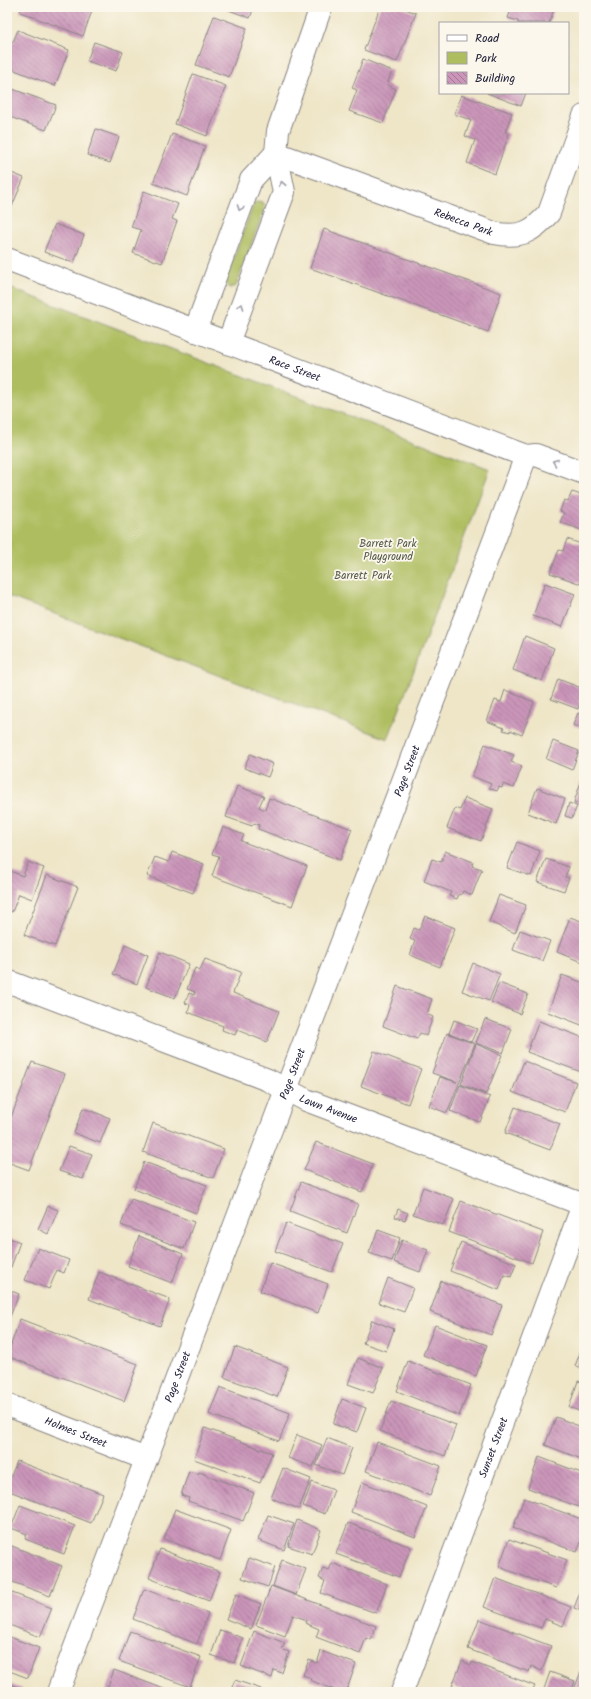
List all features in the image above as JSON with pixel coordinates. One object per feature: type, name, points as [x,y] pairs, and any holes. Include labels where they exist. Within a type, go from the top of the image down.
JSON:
[{"type":"street","points":[[228,343],[284,192],[276,153],[278,131],[322,7]]},
{"type":"street","name":"Rebecca Park","points":[[276,153],[494,233],[506,235],[523,233],[538,225],[549,213],[584,116]]},
{"type":"street","points":[[195,331],[251,180],[276,153]]},
{"type":"street","name":"Race Street","points":[[7,259],[526,456],[536,455],[584,473]]},
{"type":"street","name":"Page Street","points":[[58,1692],[526,456]]},
{"type":"street","name":"Lawn Avenue","points":[[7,981],[268,1080],[306,1100],[584,1204]]},
{"type":"street","name":"Sunset Street","points":[[402,1692],[584,1204]]},
{"type":"street","name":"Holmes Street","points":[[7,1405],[146,1459]]},
{"type":"green space","points":[[254,203],[263,203],[265,207],[236,286],[229,288],[225,282]]},
{"type":"green space","points":[[7,287],[490,469],[388,739],[7,596]]},
{"type":"building","points":[[22,7],[93,8],[83,36],[20,12]]},
{"type":"building","points":[[221,7],[254,7],[250,18]]},
{"type":"building","points":[[380,7],[400,7],[416,13],[397,62],[364,50]]},
{"type":"building","points":[[512,7],[555,7],[549,22],[518,22],[508,18]]},
{"type":"building","points":[[214,16],[247,28],[229,77],[196,65]]},
{"type":"building","points":[[18,30],[69,50],[55,86],[7,67],[7,46],[9,41],[13,42]]},
{"type":"building","points":[[94,42],[123,52],[116,71],[87,61]]},
{"type":"building","points":[[363,59],[392,71],[387,85],[396,89],[383,123],[349,111],[357,90],[352,88]]},
{"type":"building","points":[[193,74],[226,86],[207,136],[175,124]]},
{"type":"building","points":[[7,87],[56,105],[46,130],[7,116]]},
{"type":"building","points":[[490,94],[526,94],[521,106]]},
{"type":"building","points":[[461,95],[512,113],[505,132],[509,134],[495,174],[467,163],[475,140],[465,136],[471,120],[454,114]]},
{"type":"building","points":[[96,129],[119,137],[110,163],[87,155]]},
{"type":"building","points":[[172,134],[205,146],[187,196],[153,183]]},
{"type":"building","points":[[7,171],[24,178],[10,211],[7,210]]},
{"type":"building","points":[[144,191],[178,204],[172,219],[177,221],[162,263],[133,253],[141,230],[131,227]]},
{"type":"building","points":[[55,224],[84,235],[74,263],[44,252]]},
{"type":"building","points":[[324,229],[501,293],[488,332],[310,268]]},
{"type":"building","points":[[572,492],[584,496],[584,531],[560,522],[564,513],[560,511],[564,500],[568,501]]},
{"type":"building","points":[[567,539],[584,545],[584,585],[550,573],[559,550],[563,551]]},
{"type":"building","points":[[545,583],[575,594],[562,627],[533,616]]},
{"type":"building","points":[[525,636],[554,648],[542,681],[513,670]]},
{"type":"building","points":[[558,679],[584,689],[578,709],[551,699]]},
{"type":"building","points":[[505,690],[534,702],[522,735],[510,730],[510,732],[503,730],[504,728],[487,721],[495,700],[501,702]]},
{"type":"building","points":[[578,713],[584,715],[584,729],[573,725]]},
{"type":"building","points":[[553,741],[579,751],[572,770],[546,759]]},
{"type":"building","points":[[485,744],[514,755],[511,762],[522,766],[514,788],[503,784],[502,788],[499,787],[497,791],[489,788],[491,784],[472,776]]},
{"type":"building","points":[[250,754],[273,764],[268,777],[244,768]]},
{"type":"building","points":[[581,782],[584,783],[584,806],[574,802]]},
{"type":"building","points":[[237,786],[264,796],[259,807],[265,810],[269,798],[352,829],[340,860],[258,829],[259,825],[254,823],[252,826],[226,817]]},
{"type":"building","points":[[537,788],[565,799],[556,824],[528,813]]},
{"type":"building","points":[[465,798],[493,809],[481,841],[447,828],[455,808],[460,810]]},
{"type":"building","points":[[569,803],[577,806],[572,818],[565,816]]},
{"type":"building","points":[[223,827],[244,835],[241,841],[307,866],[292,906],[212,876],[219,856],[212,854]]},
{"type":"building","points":[[517,842],[540,851],[531,876],[507,868]]},
{"type":"building","points":[[445,851],[473,862],[472,866],[482,869],[472,895],[463,891],[461,895],[459,894],[457,899],[449,896],[451,892],[424,881],[432,859],[441,862]]},
{"type":"building","points":[[172,852],[204,864],[193,893],[147,876],[155,857],[169,862]]},
{"type":"building","points":[[546,859],[569,867],[565,877],[569,878],[564,891],[537,882]]},
{"type":"building","points":[[28,862],[44,868],[32,899],[19,894],[12,912],[7,910],[7,870],[23,876]]},
{"type":"building","points":[[47,875],[78,887],[55,946],[24,935]]},
{"type":"building","points":[[499,895],[526,905],[515,933],[489,922]]},
{"type":"building","points":[[425,916],[455,928],[440,967],[410,955],[415,941],[410,939],[414,928],[419,930]]},
{"type":"building","points":[[570,917],[584,922],[584,963],[557,952]]},
{"type":"building","points":[[520,930],[550,941],[542,961],[513,950]]},
{"type":"building","points":[[125,945],[148,955],[137,984],[113,974]]},
{"type":"building","points":[[160,952],[189,964],[175,998],[146,987]]},
{"type":"building","points":[[205,959],[241,972],[233,993],[279,1011],[267,1042],[237,1030],[235,1035],[222,1030],[223,1026],[188,1012],[190,1005],[185,1003],[189,993],[194,995],[195,992],[187,989],[195,968],[200,970]]},
{"type":"building","points":[[473,963],[500,974],[489,1001],[462,991]]},
{"type":"building","points":[[562,975],[584,983],[584,1026],[548,1012]]},
{"type":"building","points":[[499,983],[528,994],[520,1014],[491,1002]]},
{"type":"building","points":[[397,986],[432,999],[427,1014],[433,1017],[426,1036],[420,1033],[417,1039],[383,1026]]},
{"type":"building","points":[[485,1019],[512,1029],[503,1053],[476,1043]]},
{"type":"building","points":[[454,1020],[477,1029],[471,1042],[449,1033]]},
{"type":"building","points":[[539,1021],[584,1038],[584,1073],[527,1052]]},
{"type":"building","points":[[447,1033],[475,1044],[447,1113],[429,1106],[440,1077],[457,1082],[432,1073]]},
{"type":"building","points":[[476,1044],[502,1055],[486,1094],[461,1084]]},
{"type":"building","points":[[374,1051],[421,1069],[408,1104],[361,1086]]},
{"type":"building","points":[[524,1061],[576,1082],[565,1112],[512,1092]]},
{"type":"building","points":[[32,1062],[65,1074],[29,1170],[7,1162],[7,1128]]},
{"type":"building","points":[[460,1085],[490,1097],[480,1122],[450,1111]]},
{"type":"building","points":[[515,1107],[560,1124],[550,1150],[505,1133]]},
{"type":"building","points":[[83,1108],[110,1118],[100,1143],[74,1133]]},
{"type":"building","points":[[153,1123],[224,1149],[213,1178],[143,1152]]},
{"type":"building","points":[[316,1142],[373,1164],[362,1192],[304,1170]]},
{"type":"building","points":[[69,1146],[92,1154],[83,1179],[59,1171]]},
{"type":"building","points":[[144,1162],[207,1185],[196,1213],[134,1189]]},
{"type":"building","points":[[301,1182],[358,1204],[347,1233],[290,1211]]},
{"type":"building","points":[[423,1187],[454,1199],[443,1225],[413,1214]]},
{"type":"building","points":[[131,1199],[194,1222],[184,1249],[121,1225]]},
{"type":"building","points":[[461,1201],[543,1232],[532,1263],[449,1232]]},
{"type":"building","points":[[48,1206],[58,1210],[48,1234],[38,1229]]},
{"type":"building","points":[[398,1209],[408,1213],[405,1220],[395,1217]]},
{"type":"building","points":[[286,1223],[343,1244],[332,1272],[275,1251]]},
{"type":"building","points":[[378,1230],[400,1238],[392,1261],[369,1253]]},
{"type":"building","points":[[139,1236],[183,1254],[172,1283],[128,1266]]},
{"type":"building","points":[[7,1237],[20,1242],[11,1267],[7,1265]]},
{"type":"building","points":[[402,1240],[428,1250],[420,1272],[394,1262]]},
{"type":"building","points":[[461,1242],[516,1264],[511,1277],[504,1275],[499,1290],[450,1271]]},
{"type":"building","points":[[38,1248],[69,1260],[64,1273],[57,1270],[49,1289],[25,1280]]},
{"type":"building","points":[[270,1263],[328,1284],[318,1313],[260,1291]]},
{"type":"building","points":[[99,1272],[170,1299],[160,1326],[89,1299]]},
{"type":"building","points":[[388,1278],[413,1288],[404,1312],[379,1303]]},
{"type":"building","points":[[441,1281],[502,1305],[491,1335],[430,1312]]},
{"type":"building","points":[[7,1289],[19,1294],[7,1324]]},
{"type":"building","points":[[20,1319],[138,1364],[124,1401],[7,1356]]},
{"type":"building","points":[[372,1320],[394,1329],[386,1351],[363,1343]]},
{"type":"building","points":[[435,1325],[487,1345],[476,1376],[423,1355]]},
{"type":"building","points":[[584,1342],[584,1370],[575,1366]]},
{"type":"building","points":[[235,1347],[288,1367],[277,1397],[224,1377]]},
{"type":"building","points":[[358,1358],[383,1368],[373,1393],[348,1384]]},
{"type":"building","points":[[408,1361],[471,1385],[459,1416],[397,1391]]},
{"type":"building","points":[[578,1381],[584,1383],[584,1413],[569,1407]]},
{"type":"building","points":[[220,1387],[290,1413],[279,1441],[209,1414]]},
{"type":"building","points":[[342,1399],[366,1408],[357,1432],[333,1424]]},
{"type":"building","points":[[391,1401],[456,1425],[445,1456],[380,1431]]},
{"type":"building","points":[[556,1417],[584,1428],[584,1460],[545,1445]]},
{"type":"building","points":[[205,1428],[272,1453],[260,1483],[194,1459]]},
{"type":"building","points":[[297,1435],[322,1445],[313,1467],[288,1458]]},
{"type":"building","points":[[327,1438],[352,1448],[342,1475],[316,1465]]},
{"type":"building","points":[[377,1442],[441,1466],[430,1496],[366,1471]]},
{"type":"building","points":[[539,1457],[584,1474],[584,1509],[528,1488]]},
{"type":"building","points":[[17,1461],[103,1494],[91,1523],[7,1490],[7,1486]]},
{"type":"building","points":[[283,1468],[311,1479],[299,1509],[271,1498]]},
{"type":"building","points":[[189,1471],[198,1474],[199,1472],[254,1493],[243,1521],[188,1501],[189,1498],[181,1495]]},
{"type":"building","points":[[312,1482],[334,1490],[325,1514],[303,1506]]},
{"type":"building","points":[[362,1482],[427,1507],[415,1537],[351,1512]]},
{"type":"building","points":[[524,1498],[584,1520],[584,1535],[577,1552],[513,1528]]},
{"type":"building","points":[[20,1505],[75,1526],[64,1554],[25,1539],[27,1534],[11,1528]]},
{"type":"building","points":[[175,1509],[231,1530],[220,1560],[164,1539]]},
{"type":"building","points":[[268,1515],[294,1524],[284,1550],[258,1540]]},
{"type":"building","points":[[297,1520],[321,1530],[312,1554],[288,1546]]},
{"type":"building","points":[[348,1523],[411,1547],[399,1577],[336,1554]]},
{"type":"building","points":[[509,1539],[567,1560],[556,1588],[499,1567]]},
{"type":"building","points":[[7,1544],[62,1566],[50,1596],[7,1580]]},
{"type":"building","points":[[160,1549],[220,1572],[209,1601],[149,1578]]},
{"type":"building","points":[[249,1558],[275,1567],[268,1587],[242,1578]]},
{"type":"building","points":[[282,1560],[306,1569],[296,1595],[273,1586]]},
{"type":"building","points":[[332,1563],[387,1584],[376,1613],[321,1593],[325,1581],[319,1578],[323,1568],[329,1570]]},
{"type":"building","points":[[495,1578],[571,1607],[563,1626],[545,1619],[541,1628],[484,1607]]},
{"type":"building","points":[[583,1584],[584,1585],[584,1612],[574,1608]]},
{"type":"building","points":[[271,1586],[376,1626],[371,1640],[366,1638],[360,1654],[316,1637],[319,1629],[305,1623],[307,1620],[293,1615],[285,1636],[256,1625]]},
{"type":"building","points":[[144,1589],[208,1613],[197,1644],[133,1619]]},
{"type":"building","points":[[7,1591],[52,1608],[40,1637],[7,1624]]},
{"type":"building","points":[[236,1594],[261,1604],[251,1629],[226,1619]]},
{"type":"building","points":[[479,1619],[551,1646],[542,1671],[531,1666],[529,1672],[468,1649]]},
{"type":"building","points":[[220,1630],[243,1638],[234,1663],[211,1655]]},
{"type":"building","points":[[130,1631],[201,1657],[190,1687],[119,1661]]},
{"type":"building","points":[[254,1631],[285,1643],[282,1649],[289,1652],[282,1673],[274,1670],[272,1678],[241,1666]]},
{"type":"building","points":[[7,1636],[39,1648],[28,1678],[7,1670]]},
{"type":"building","points":[[321,1651],[356,1664],[346,1692],[339,1692],[310,1680],[311,1678],[303,1675],[309,1660],[317,1663]]},
{"type":"building","points":[[462,1661],[471,1665],[472,1662],[535,1686],[533,1690],[537,1692],[461,1692],[462,1690],[452,1686]]},
{"type":"building","points":[[582,1669],[584,1670],[584,1692],[573,1692]]},
{"type":"building","points":[[114,1670],[172,1692],[106,1692]]},
{"type":"building","points":[[550,1672],[575,1681],[571,1692],[552,1692],[544,1689]]},
{"type":"building","points":[[235,1680],[261,1689],[260,1692],[230,1692]]},
{"type":"building","points":[[7,1683],[22,1689],[21,1692],[7,1692]]},
{"type":"building","points":[[293,1686],[308,1692],[290,1692]]},
{"type":"park label","name":"Barrett Park Playground","points":[[388,549]]},
{"type":"park label","name":"Barrett Park","points":[[363,575]]}]
